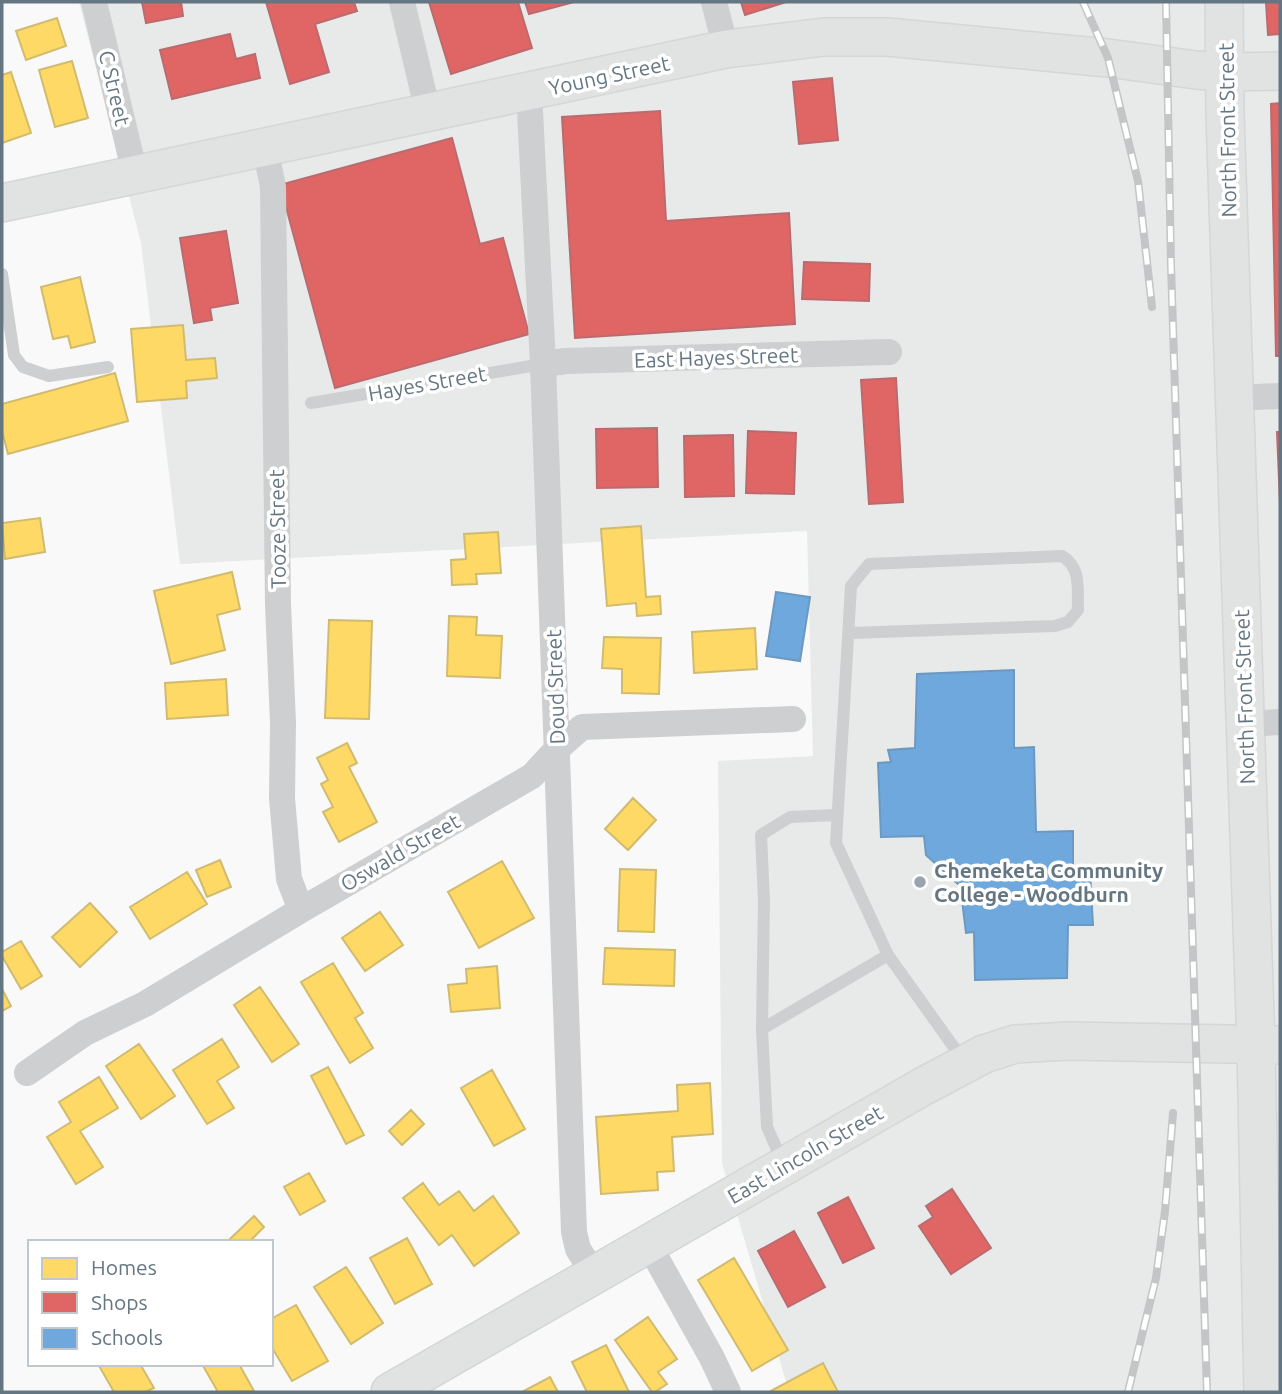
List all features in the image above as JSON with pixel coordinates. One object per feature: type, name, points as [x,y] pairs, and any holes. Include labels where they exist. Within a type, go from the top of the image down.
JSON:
[{"type":"main road","name":"North Front Street","points":[[1224,2],[1235,398],[1263,723],[1269,1378]]},
{"type":"main road","name":"Young Street","points":[[2,203],[726,49],[824,37],[887,37],[1095,56],[1225,72],[1280,71]]},
{"type":"main road","name":"East Lincoln Street","points":[[390,1392],[965,1063],[1015,1044],[1067,1041],[1268,1046]]},
{"type":"street","name":"C Street","points":[[94,2],[135,174]]},
{"type":"street","points":[[402,2],[428,112]]},
{"type":"street","points":[[714,2],[726,49]]},
{"type":"street","name":"Doud Street","points":[[529,92],[543,364],[574,1232],[578,1249],[595,1276]]},
{"type":"street","name":"Tooze Street","points":[[265,147],[273,187],[278,604],[283,723],[282,798],[289,879],[301,910]]},
{"type":"street","name":"East Hayes Street","points":[[543,364],[566,361],[889,352]]},
{"type":"street","points":[[1235,398],[1280,396]]},
{"type":"street","name":"Oswald Street","points":[[27,1073],[85,1033],[145,1004],[532,776],[582,727],[793,719]]},
{"type":"street","points":[[649,1245],[728,1392]]},
{"type":"lane","points":[[2,274],[14,355],[23,367],[49,376],[108,367]]},
{"type":"lane","name":"Hayes Street","points":[[311,403],[543,364]]},
{"type":"lane","points":[[849,633],[1055,626],[1068,622],[1078,611],[1077,573],[1071,561],[1062,556],[869,564],[851,586],[835,843],[888,955],[965,1063]]},
{"type":"lane","points":[[785,1166],[767,1127],[762,1029],[764,900],[761,835],[790,817],[837,815]]},
{"type":"lane","points":[[762,1029],[888,955]]},
{"type":"shaded area","points":[[79,2],[1280,2],[1280,1392],[789,1392],[722,1163],[718,761],[813,756],[807,531],[180,564],[141,243]]},
{"type":"building: Homes","points":[[57,18],[66,46],[26,60],[16,31]]},
{"type":"building: Homes","points":[[72,61],[88,118],[55,127],[39,70]]},
{"type":"building: Homes","points":[[11,72],[31,133],[2,143],[2,75]]},
{"type":"building: Homes","points":[[80,277],[95,342],[71,348],[68,336],[53,339],[41,287]]},
{"type":"building: Homes","points":[[183,325],[186,360],[215,358],[217,378],[186,381],[187,398],[137,402],[131,329]]},
{"type":"building: Homes","points":[[115,373],[128,421],[8,454],[2,431],[2,404]]},
{"type":"building: Homes","points":[[40,518],[45,552],[5,559],[2,523]]},
{"type":"building: Homes","points":[[641,526],[646,597],[660,596],[661,614],[637,616],[636,603],[607,606],[601,529]]},
{"type":"building: Homes","points":[[498,532],[501,573],[476,574],[477,584],[452,585],[451,560],[466,559],[464,534]]},
{"type":"building: Homes","points":[[232,572],[240,609],[217,615],[225,650],[171,664],[154,591]]},
{"type":"building: Homes","points":[[449,616],[477,617],[476,635],[502,636],[500,678],[447,676]]},
{"type":"building: Homes","points":[[329,620],[372,621],[369,719],[325,718]]},
{"type":"building: Homes","points":[[755,628],[757,669],[694,673],[692,632]]},
{"type":"building: Homes","points":[[604,637],[661,638],[659,694],[622,693],[622,669],[602,668]]},
{"type":"building: Homes","points":[[226,679],[228,715],[167,719],[165,683]]},
{"type":"building: Homes","points":[[347,743],[357,763],[349,767],[377,822],[339,842],[323,812],[333,807],[321,784],[328,780],[317,758]]},
{"type":"building: Homes","points":[[633,798],[656,820],[628,850],[605,829]]},
{"type":"building: Homes","points":[[220,860],[231,887],[207,897],[196,870]]},
{"type":"building: Homes","points":[[502,861],[534,918],[479,948],[448,892]]},
{"type":"building: Homes","points":[[620,869],[656,870],[654,932],[618,931]]},
{"type":"building: Homes","points":[[187,872],[207,904],[150,939],[130,907]]},
{"type":"building: Homes","points":[[90,903],[117,932],[80,967],[52,937]]},
{"type":"building: Homes","points":[[380,912],[403,945],[365,971],[342,938]]},
{"type":"building: Homes","points":[[21,941],[42,976],[21,989],[2,952]]},
{"type":"building: Homes","points":[[605,948],[675,950],[674,986],[603,984]]},
{"type":"building: Homes","points":[[333,963],[363,1013],[355,1018],[373,1048],[350,1063],[301,982]]},
{"type":"building: Homes","points":[[497,966],[500,1008],[451,1012],[448,985],[467,983],[466,969]]},
{"type":"building: Homes","points":[[260,987],[299,1044],[272,1062],[234,1005]]},
{"type":"building: Homes","points":[[2,989],[11,1006],[2,1011]]},
{"type":"building: Homes","points":[[222,1039],[239,1067],[217,1081],[234,1108],[207,1124],[173,1070]]},
{"type":"building: Homes","points":[[139,1044],[175,1096],[141,1119],[106,1066]]},
{"type":"building: Homes","points":[[328,1067],[364,1135],[346,1144],[311,1076]]},
{"type":"building: Homes","points":[[492,1070],[525,1129],[494,1146],[461,1088]]},
{"type":"building: Homes","points":[[99,1077],[118,1108],[80,1131],[103,1167],[76,1184],[47,1137],[71,1122],[59,1102]]},
{"type":"building: Homes","points":[[710,1083],[713,1134],[672,1137],[674,1171],[657,1172],[658,1190],[601,1194],[596,1117],[678,1111],[677,1085]]},
{"type":"building: Homes","points":[[411,1110],[424,1124],[402,1145],[389,1131]]},
{"type":"building: Homes","points":[[309,1173],[325,1201],[300,1215],[284,1187]]},
{"type":"building: Homes","points":[[423,1183],[439,1205],[459,1191],[474,1211],[493,1196],[519,1233],[474,1266],[452,1235],[439,1245],[403,1198]]},
{"type":"building: Homes","points":[[254,1216],[264,1227],[251,1240],[230,1239]]},
{"type":"building: Homes","points":[[407,1238],[432,1284],[395,1304],[370,1258]]},
{"type":"building: Homes","points":[[734,1258],[788,1350],[752,1371],[698,1280]]},
{"type":"building: Homes","points":[[346,1267],[383,1323],[351,1344],[314,1287]]},
{"type":"building: Homes","points":[[296,1305],[328,1361],[292,1381],[273,1349],[273,1318]]},
{"type":"building: Homes","points":[[648,1317],[677,1359],[658,1372],[667,1384],[655,1392],[652,1392],[615,1340]]},
{"type":"building: Homes","points":[[606,1345],[629,1392],[587,1392],[572,1362]]},
{"type":"building: Homes","points":[[823,1363],[838,1392],[769,1392]]},
{"type":"building: Homes","points":[[99,1366],[141,1366],[154,1388],[145,1392],[114,1392]]},
{"type":"building: Homes","points":[[203,1366],[240,1366],[254,1391],[218,1392]]},
{"type":"building: Homes","points":[[550,1377],[558,1392],[522,1392]]},
{"type":"building: Shops","points":[[142,2],[181,2],[183,16],[146,23]]},
{"type":"building: Shops","points":[[266,2],[354,2],[357,11],[315,24],[329,72],[290,84]]},
{"type":"building: Shops","points":[[429,2],[518,2],[532,48],[451,74]]},
{"type":"building: Shops","points":[[525,2],[574,2],[529,14]]},
{"type":"building: Shops","points":[[741,2],[786,2],[745,15]]},
{"type":"building: Shops","points":[[1266,2],[1280,2],[1280,34],[1268,35]]},
{"type":"building: Shops","points":[[230,34],[236,59],[255,54],[260,78],[172,99],[160,50]]},
{"type":"building: Shops","points":[[832,78],[838,140],[799,144],[793,82]]},
{"type":"building: Shops","points":[[1280,103],[1280,356],[1276,356],[1271,104]]},
{"type":"building: Shops","points":[[660,111],[666,221],[789,213],[795,324],[575,338],[562,117]]},
{"type":"building: Shops","points":[[452,138],[480,244],[503,238],[529,334],[335,388],[280,185]]},
{"type":"building: Shops","points":[[226,231],[238,303],[210,308],[212,320],[194,323],[180,238]]},
{"type":"building: Shops","points":[[804,262],[870,264],[869,301],[802,299]]},
{"type":"building: Shops","points":[[896,378],[903,502],[869,504],[861,380]]},
{"type":"building: Shops","points":[[657,428],[658,487],[597,488],[596,429]]},
{"type":"building: Shops","points":[[748,431],[796,433],[794,494],[746,493]]},
{"type":"building: Shops","points":[[1277,432],[1280,432],[1280,503]]},
{"type":"building: Shops","points":[[733,435],[734,496],[685,497],[684,436]]},
{"type":"building: Shops","points":[[952,1189],[991,1248],[951,1274],[919,1226],[933,1217],[926,1206]]},
{"type":"building: Shops","points":[[848,1197],[874,1248],[843,1263],[818,1213]]},
{"type":"building: Shops","points":[[794,1231],[825,1287],[788,1307],[758,1251]]},
{"type":"building: Schools","points":[[776,592],[810,597],[800,661],[766,656]]},
{"type":"building: Schools","points":[[1014,670],[1014,748],[1034,747],[1036,832],[1073,831],[1073,872],[1090,873],[1093,925],[1068,925],[1067,978],[975,980],[974,932],[966,933],[962,900],[969,894],[926,855],[924,836],[881,837],[878,763],[891,762],[888,750],[915,748],[917,674]]},
{"type":"railway","points":[[1083,2],[1108,58],[1138,181],[1152,307]]},
{"type":"railway","points":[[1166,2],[1171,265],[1207,1392]]},
{"type":"railway","points":[[1128,1392],[1156,1278],[1173,1113]]},
{"type":"place","name":"Chemeketa Community College - Woodburn","points":[[920,882]]}]
